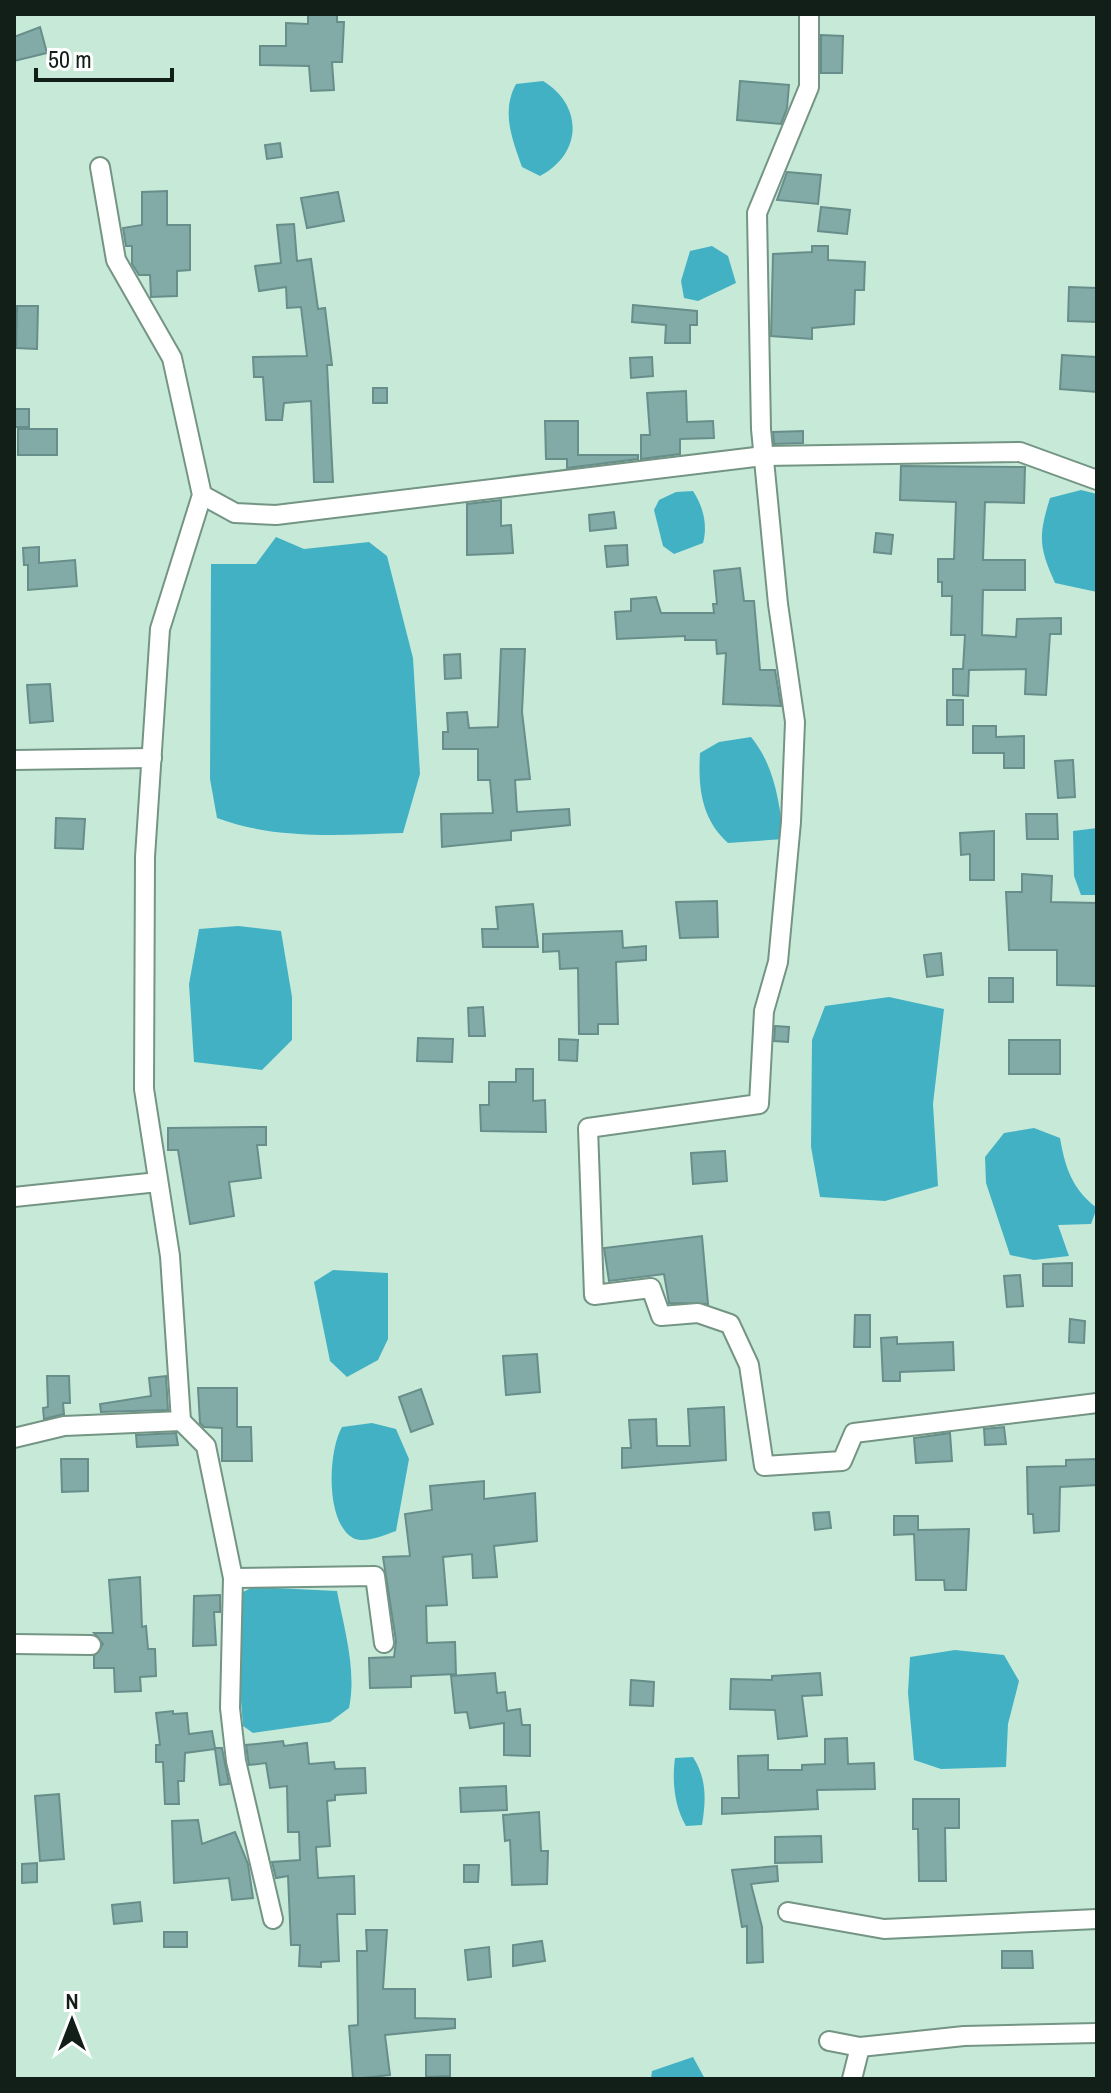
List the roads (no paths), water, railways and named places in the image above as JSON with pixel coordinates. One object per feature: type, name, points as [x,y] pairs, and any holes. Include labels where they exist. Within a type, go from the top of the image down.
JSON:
[{"type":"street","points":[[809,14],[809,87],[757,213],[764,456],[778,604],[795,722],[791,822],[780,947],[764,1011],[759,1104],[588,1128],[594,1295],[651,1288],[661,1316],[698,1313],[730,1324],[749,1365],[764,1466],[842,1461],[854,1433],[1097,1403]]},
{"type":"street","points":[[100,167],[116,260],[172,358],[202,495],[160,629],[145,857],[144,1089],[170,1256],[181,1421],[206,1446],[233,1578],[230,1708],[236,1761],[273,1919]]},
{"type":"street","points":[[202,495],[235,513],[276,515],[764,456],[1020,452],[1097,480]]},
{"type":"street","points":[[14,760],[152,758]]},
{"type":"street","points":[[14,1197],[158,1182]]},
{"type":"street","points":[[14,1438],[64,1426],[181,1421]]},
{"type":"street","points":[[233,1578],[375,1576],[384,1643]]},
{"type":"street","points":[[14,1644],[91,1645]]},
{"type":"street","points":[[788,1912],[884,1929],[1097,1919]]},
{"type":"street","points":[[829,2041],[860,2047],[964,2036],[1097,2033]]},
{"type":"street","points":[[852,2079],[860,2047]]},
{"type":"water","points":[[543,81],[566,103],[573,130],[564,155],[554,167],[540,176],[522,167],[512,135],[509,105],[516,84]]},
{"type":"water","points":[[712,246],[728,256],[736,283],[698,301],[684,298],[681,281],[690,251]]},
{"type":"water","points":[[1081,490],[1097,494],[1097,592],[1055,583],[1043,551],[1043,523],[1050,498]]},
{"type":"water","points":[[693,491],[704,516],[703,543],[674,554],[663,546],[654,510],[659,500],[676,492]]},
{"type":"water","points":[[276,537],[304,549],[369,542],[387,556],[413,658],[420,774],[403,833],[285,833],[217,818],[210,779],[211,564],[256,564]]},
{"type":"water","points":[[751,737],[771,772],[784,839],[728,843],[712,824],[703,802],[700,753],[719,742]]},
{"type":"water","points":[[1097,828],[1097,895],[1081,895],[1074,876],[1073,831]]},
{"type":"water","points":[[238,926],[281,931],[292,997],[292,1040],[262,1070],[194,1062],[189,984],[199,929]]},
{"type":"water","points":[[889,997],[944,1009],[933,1104],[938,1186],[885,1201],[820,1197],[811,1147],[812,1040],[825,1006]]},
{"type":"water","points":[[1034,1128],[1060,1138],[1071,1177],[1081,1193],[1097,1208],[1091,1224],[1058,1225],[1069,1256],[1034,1260],[1010,1255],[986,1183],[985,1157],[1004,1133]]},
{"type":"water","points":[[333,1270],[388,1273],[388,1339],[378,1360],[347,1377],[330,1361],[314,1282]]},
{"type":"water","points":[[372,1423],[396,1429],[409,1459],[396,1531],[358,1540],[344,1530],[338,1517],[332,1468],[342,1427]]},
{"type":"water","points":[[253,1587],[337,1591],[349,1650],[351,1694],[349,1708],[330,1722],[253,1733],[243,1726],[234,1611],[239,1594]]},
{"type":"water","points":[[955,1650],[1004,1655],[1019,1681],[1008,1724],[1006,1767],[941,1769],[914,1760],[908,1693],[910,1657]]},
{"type":"water","points":[[693,1757],[703,1782],[704,1807],[702,1825],[686,1826],[676,1801],[674,1766],[675,1758]]},
{"type":"water","points":[[693,2057],[705,2079],[651,2079],[652,2071]]}]
